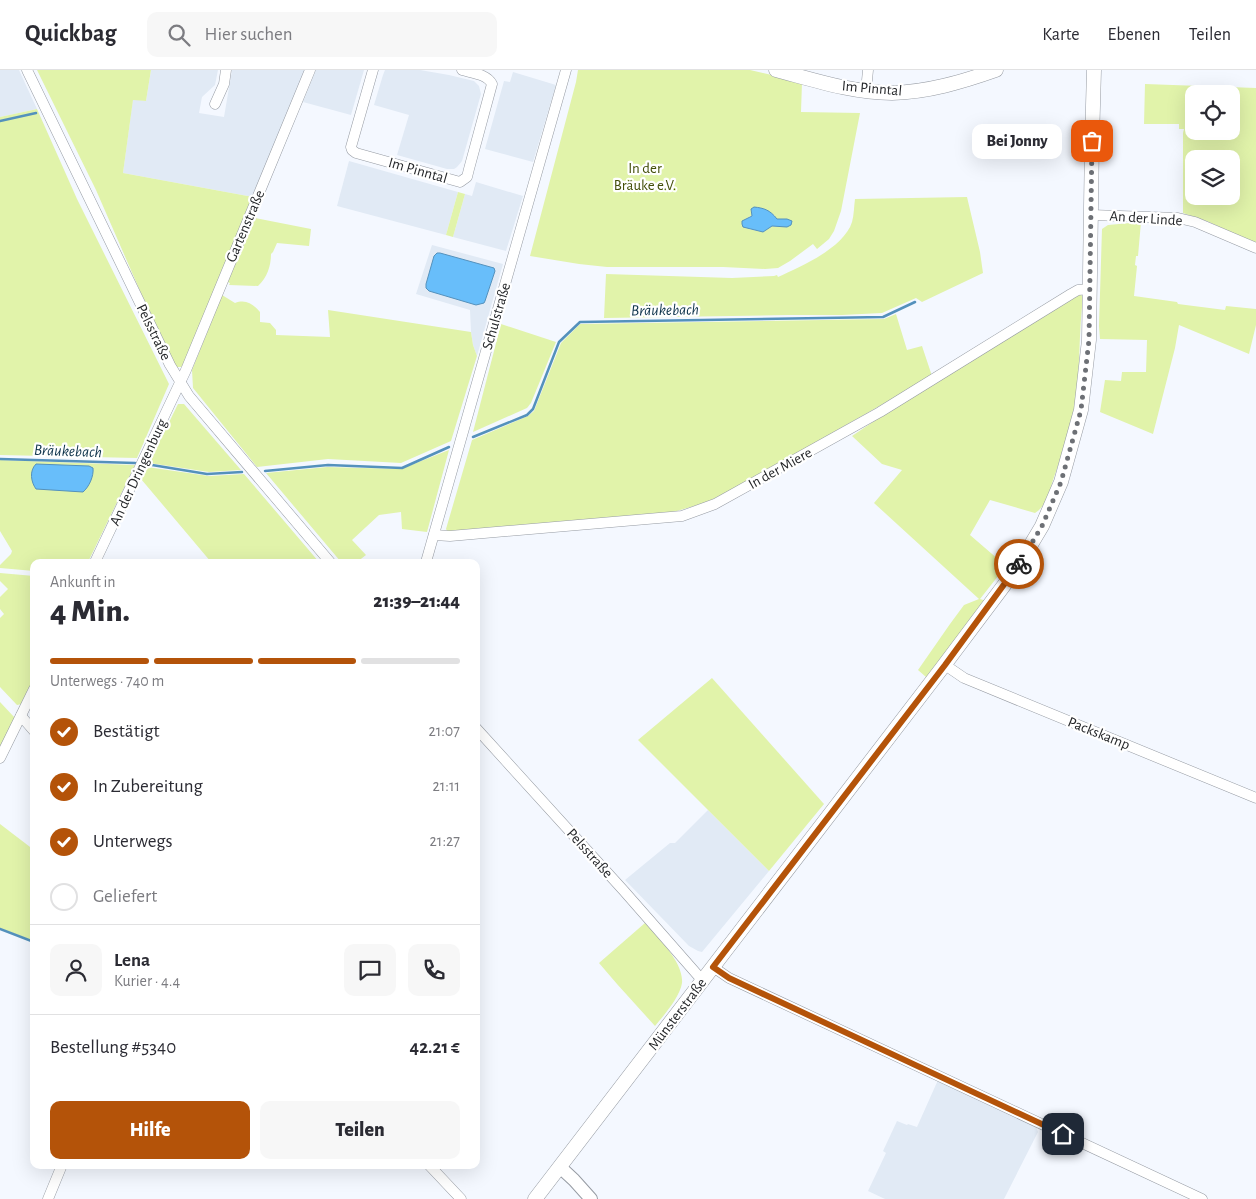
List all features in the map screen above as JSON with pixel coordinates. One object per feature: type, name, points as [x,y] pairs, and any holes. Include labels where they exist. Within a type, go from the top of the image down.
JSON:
[{"type":"main road","name":"Im Pinntal","points":[[776,70],[849,88],[891,93],[942,87],[996,70]]},
{"type":"main road","name":"Münsterstraße","points":[[535,1199],[945,665],[1017,568],[1042,526],[1061,482],[1081,410],[1089,340],[1094,70]]},
{"type":"street","name":"Pelsstraße","points":[[28,70],[170,365],[180,382],[189,396],[327,559]]},
{"type":"street","points":[[215,104],[224,84],[226,70]]},
{"type":"street","name":"Gartenstraße","points":[[180,382],[310,70]]},
{"type":"street","name":"Im Pinntal","points":[[373,70],[352,150],[356,153],[460,182],[466,177],[469,169],[492,84],[483,76],[462,70]]},
{"type":"street","name":"Schulstraße","points":[[427,559],[566,70]]},
{"type":"street","points":[[866,91],[868,70]]},
{"type":"street","name":"An der Linde","points":[[1091,215],[1178,218],[1195,222],[1256,248]]},
{"type":"street","name":"In der Miere","points":[[434,535],[460,535],[682,516],[715,504],[880,412],[1071,294],[1090,289]]},
{"type":"street","name":"An der Dringenburg","points":[[96,559],[180,382]]},
{"type":"street","name":"Packskamp","points":[[945,665],[964,678],[1256,798]]},
{"type":"street","points":[[0,758],[30,697]]},
{"type":"street","points":[[21,716],[30,726]]},
{"type":"street","name":"Pelsstraße","points":[[480,732],[702,980]]},
{"type":"street","points":[[713,967],[729,978],[1202,1199]]},
{"type":"street","points":[[560,1167],[573,1178],[591,1199]]},
{"type":"street","points":[[48,1199],[60,1169]]},
{"type":"street","points":[[433,1169],[461,1199]]},
{"type":"shaded area","points":[[0,70],[19,70],[37,109],[0,117]]},
{"type":"shaded area","points":[[151,70],[218,70],[215,85],[202,97],[199,113],[224,117],[232,70],[305,70],[253,197],[123,173],[133,99],[146,101]]},
{"type":"shaded area","points":[[316,70],[364,70],[351,115],[303,102]]},
{"type":"shaded area","points":[[385,70],[420,70],[474,81],[479,86],[481,94],[462,161],[457,167],[447,169],[397,155],[409,115],[374,105]]},
{"type":"shaded area","points":[[513,72],[556,85],[533,162],[485,149],[504,81],[510,82]]},
{"type":"shaded area","points":[[349,161],[458,192],[446,235],[337,206]]},
{"type":"shaded area","points":[[476,182],[523,196],[506,251],[453,237],[465,194],[472,196]]},
{"type":"shaded area","points":[[432,245],[503,264],[477,356],[471,332],[470,310],[416,294]]},
{"type":"shaded area","points":[[708,810],[769,871],[702,952],[689,946],[625,880],[670,843],[675,843]]},
{"type":"shaded area","points":[[938,1080],[1036,1126],[1038,1132],[1004,1199],[885,1199],[868,1191],[886,1153],[883,1151],[897,1121],[917,1127]]},
{"type":"green space","points":[[37,70],[151,70],[146,101],[133,100],[123,173],[253,197],[181,367],[177,367],[175,364],[144,300],[96,190]]},
{"type":"green space","name":"In der Bräuke e.V.","points":[[578,70],[750,70],[802,82],[801,112],[860,113],[841,211],[834,231],[829,239],[817,249],[813,244],[778,268],[607,267],[530,256]],"holes":[[[765,209],[774,215],[776,219],[787,219],[780,227],[772,226],[763,232],[749,229],[746,219],[752,215],[751,212]]]},
{"type":"green space","points":[[1145,84],[1185,85],[1185,140],[1240,140],[1240,87],[1256,88],[1256,244],[1209,222],[1183,213],[1184,129],[1179,129],[1179,124],[1144,124]]},
{"type":"green space","points":[[37,109],[77,199],[169,384],[137,458],[0,455],[0,117]]},
{"type":"green space","points":[[458,192],[465,194],[453,237],[446,235]]},
{"type":"green space","points":[[967,197],[983,273],[922,302],[916,298],[882,313],[604,318],[606,274],[732,278],[777,275],[778,277],[820,255],[840,240],[852,222],[855,199]]},
{"type":"green space","points":[[255,218],[311,229],[309,246],[277,243],[271,254],[268,272],[258,286],[229,285],[230,283],[227,282]]},
{"type":"green space","points":[[1141,222],[1138,256],[1136,256],[1135,265],[1137,266],[1134,296],[1225,310],[1226,306],[1256,309],[1256,325],[1249,354],[1179,325],[1153,434],[1100,412],[1105,380],[1121,381],[1122,372],[1146,372],[1147,340],[1100,339],[1102,229],[1108,225]]},
{"type":"green space","points":[[1081,294],[1083,298],[1077,395],[1068,436],[1048,497],[1035,513],[990,500],[970,535],[1006,566],[980,599],[987,601],[926,677],[918,670],[964,605],[979,599],[874,503],[902,470],[882,464],[852,436],[907,399]]},
{"type":"green space","points":[[222,295],[235,303],[246,302],[252,305],[260,312],[260,322],[270,323],[276,330],[276,335],[330,337],[328,310],[471,332],[477,356],[451,441],[401,463],[328,459],[257,467],[193,388],[192,370]]},
{"type":"green space","points":[[896,314],[907,350],[922,346],[932,376],[739,486],[705,503],[673,512],[448,533],[446,529],[472,440],[528,416],[534,411],[561,343],[580,324],[884,319]]},
{"type":"green space","points":[[501,324],[556,342],[531,403],[527,408],[473,432]]},
{"type":"green space","points":[[178,404],[184,404],[241,470],[209,472],[149,463]]},
{"type":"green space","points":[[449,450],[427,532],[402,529],[401,512],[379,515],[352,540],[366,555],[361,559],[338,559],[266,473],[327,467],[401,469]]},
{"type":"green space","points":[[0,460],[135,465],[89,559],[30,559],[30,571],[0,568],[0,565],[12,551],[0,531]]},
{"type":"green space","points":[[147,467],[209,476],[244,474],[316,559],[208,559],[141,479]]},
{"type":"green space","points":[[0,573],[30,576],[30,688],[22,704],[17,705],[0,687],[0,618],[4,614],[0,609],[0,597],[8,589],[0,581]]},
{"type":"green space","points":[[712,678],[824,804],[769,871],[638,740]]},
{"type":"green space","points":[[0,702],[15,718],[0,749]]},
{"type":"green space","points":[[0,824],[30,847],[30,939],[0,928]]},
{"type":"green space","points":[[645,923],[657,935],[675,959],[682,975],[681,988],[678,994],[655,1026],[599,963]]},
{"type":"water","points":[[754,207],[767,210],[777,219],[792,221],[791,225],[787,227],[772,226],[763,232],[743,227],[742,221],[752,216],[751,209]]},
{"type":"water","points":[[437,253],[494,268],[495,271],[484,303],[476,305],[429,291],[426,288],[434,256]]},
{"type":"water","points":[[36,464],[89,466],[93,468],[93,474],[83,492],[36,489],[33,483],[32,470]]},
{"type":"waterway","points":[[0,121],[36,113]]},
{"type":"waterway","name":"Bräukebach","points":[[473,437],[527,415],[533,409],[559,342],[580,322],[883,317],[915,302]]},
{"type":"waterway","name":"Bräukebach","points":[[265,471],[328,465],[402,468],[449,447]]},
{"type":"waterway","name":"Bräukebach","points":[[0,459],[135,463]]},
{"type":"waterway","name":"Bräukebach","points":[[152,465],[207,474],[242,472]]},
{"type":"waterway","points":[[0,929],[30,940]]},
{"type":"way so far","points":[[1019,564],[1042,526],[1061,482],[1081,410],[1089,340],[1092,141]]},
{"type":"place","name":"Bei Jonny","points":[[1092,141]]},
{"type":"route","points":[[1019,564],[945,665],[713,967],[729,978],[1063,1134]]}]
